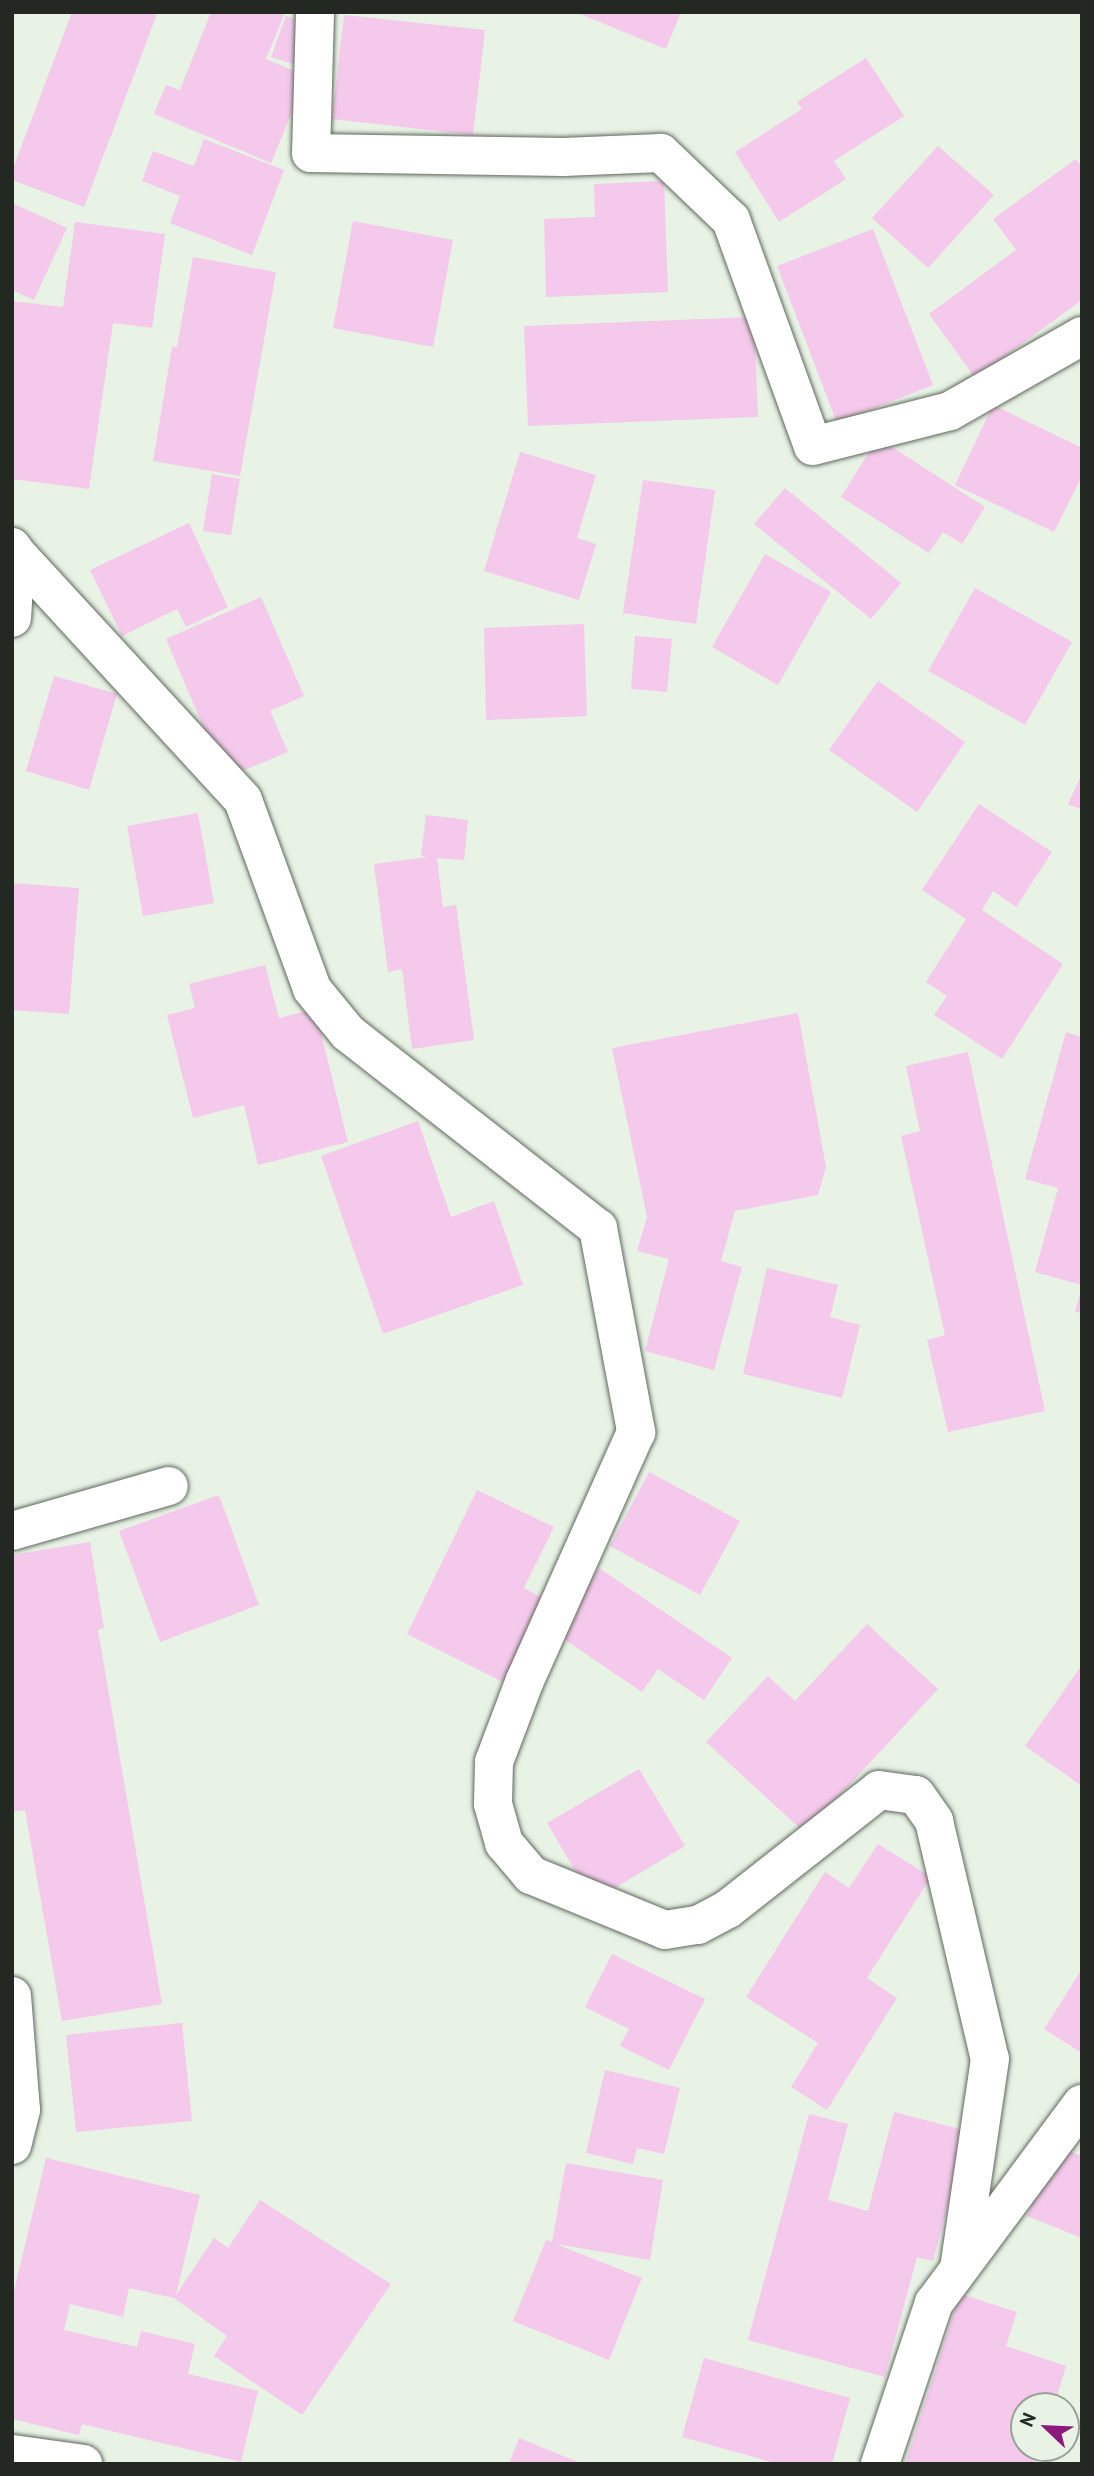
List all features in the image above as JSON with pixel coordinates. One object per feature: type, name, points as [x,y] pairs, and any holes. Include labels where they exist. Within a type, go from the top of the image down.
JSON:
[{"type":"street","points":[[316,12],[311,153],[563,157],[661,153],[731,220],[813,446],[950,411],[1082,336]]},
{"type":"street","points":[[12,618],[14,550]]},
{"type":"street","points":[[14,550],[243,800],[312,989],[348,1033],[598,1228],[636,1432],[524,1680],[494,1762],[493,1804],[504,1843],[531,1875],[665,1930],[698,1925],[728,1909],[879,1790],[916,1795],[934,1821],[990,2059],[959,2269]]},
{"type":"street","points":[[12,1531],[169,1486]]},
{"type":"street","points":[[12,1996],[21,2110],[12,2145]]},
{"type":"street","points":[[880,2464],[934,2303],[1082,2104]]},
{"type":"street","points":[[12,2454],[83,2464]]},
{"type":"building","points":[[72,12],[157,14],[84,207],[12,180],[12,171]]},
{"type":"building","points":[[211,12],[285,12],[266,59],[307,76],[271,163],[154,114],[166,85],[180,90]]},
{"type":"building","points":[[575,12],[681,12],[666,49]]},
{"type":"building","points":[[344,15],[485,30],[473,135],[332,119]]},
{"type":"building","points":[[286,16],[311,25],[296,65],[271,57]]},
{"type":"building","points":[[866,58],[904,116],[834,161],[846,179],[779,222],[735,152],[802,109],[797,102]]},
{"type":"building","points":[[204,139],[284,170],[252,255],[170,223],[180,196],[142,181],[153,151],[194,166]]},
{"type":"building","points":[[938,146],[994,195],[928,268],[872,218]]},
{"type":"building","points":[[1076,159],[1082,167],[1082,300],[975,378],[929,314],[1016,250],[993,219]]},
{"type":"building","points":[[664,181],[668,292],[546,297],[544,219],[595,217],[594,184]]},
{"type":"building","points":[[12,203],[67,228],[34,300],[12,290]]},
{"type":"building","points":[[353,221],[453,240],[433,347],[333,328]]},
{"type":"building","points":[[75,222],[165,234],[152,328],[113,323],[89,489],[12,479],[12,301],[63,307]]},
{"type":"building","points":[[873,229],[933,385],[837,423],[777,266]]},
{"type":"building","points":[[193,257],[276,272],[240,476],[153,461],[172,347],[177,347]]},
{"type":"building","points":[[754,317],[758,417],[528,426],[524,326]]},
{"type":"building","points":[[993,405],[1082,448],[1082,476],[1054,532],[955,485]]},
{"type":"building","points":[[878,438],[985,507],[962,544],[943,532],[929,553],[841,497]]},
{"type":"building","points":[[520,452],[596,475],[577,538],[596,544],[579,600],[484,571]]},
{"type":"building","points":[[212,474],[240,479],[231,535],[203,531]]},
{"type":"building","points":[[643,480],[715,490],[696,624],[623,613]]},
{"type":"building","points":[[785,488],[901,583],[871,619],[754,524]]},
{"type":"building","points":[[189,523],[228,607],[186,627],[177,609],[122,636],[90,570]]},
{"type":"building","points":[[765,554],[831,592],[778,685],[712,647]]},
{"type":"building","points":[[975,588],[1072,642],[1025,725],[928,671]]},
{"type":"building","points":[[261,597],[304,696],[270,711],[288,752],[225,778],[166,639]]},
{"type":"building","points":[[584,624],[587,716],[486,720],[484,628]]},
{"type":"building","points":[[635,636],[672,639],[667,692],[631,689]]},
{"type":"building","points":[[54,676],[117,694],[89,790],[26,771]]},
{"type":"building","points":[[878,681],[965,742],[917,812],[829,750]]},
{"type":"building","points":[[1082,774],[1082,810],[1068,804]]},
{"type":"building","points":[[979,804],[1052,852],[1016,907],[993,891],[982,910],[1063,964],[1002,1059],[934,1015],[947,996],[926,982],[966,919],[922,890]]},
{"type":"building","points":[[198,813],[214,903],[143,916],[127,826]]},
{"type":"building","points":[[426,815],[468,820],[464,860],[437,858],[443,907],[456,905],[474,1040],[412,1049],[402,969],[388,972],[374,864],[428,857],[421,856]]},
{"type":"building","points":[[12,883],[79,888],[69,1014],[12,1010]]},
{"type":"building","points":[[265,965],[279,1018],[315,1009],[348,1142],[258,1165],[244,1105],[193,1118],[167,1015],[195,1008],[189,984]]},
{"type":"building","points":[[798,1013],[826,1167],[818,1195],[735,1211],[721,1261],[742,1267],[714,1370],[645,1351],[669,1259],[637,1251],[647,1217],[612,1048]]},
{"type":"building","points":[[1066,1032],[1082,1037],[1082,1285],[1035,1272],[1058,1188],[1025,1179]]},
{"type":"building","points":[[968,1052],[1045,1411],[948,1432],[927,1340],[945,1335],[901,1136],[920,1131],[906,1066]]},
{"type":"building","points":[[418,1121],[451,1217],[494,1201],[523,1285],[383,1334],[321,1156]]},
{"type":"building","points":[[767,1268],[838,1285],[830,1317],[860,1325],[842,1398],[743,1374]]},
{"type":"building","points":[[1082,1290],[1082,1313],[1075,1312]]},
{"type":"building","points":[[649,1472],[740,1521],[700,1595],[610,1546]]},
{"type":"building","points":[[477,1490],[554,1527],[524,1588],[548,1601],[507,1684],[407,1634]]},
{"type":"building","points":[[219,1495],[259,1605],[160,1642],[119,1531]]},
{"type":"building","points":[[90,1542],[104,1628],[98,1630],[162,2004],[62,2021],[25,1810],[12,1812],[12,1555]]},
{"type":"building","points":[[599,1568],[732,1658],[704,1700],[658,1669],[642,1692],[555,1633]]},
{"type":"building","points":[[867,1624],[938,1689],[805,1833],[706,1742],[768,1676],[795,1701]]},
{"type":"building","points":[[1082,1665],[1082,1786],[1025,1746]]},
{"type":"building","points":[[639,1769],[685,1846],[593,1901],[547,1823]]},
{"type":"building","points":[[878,1844],[931,1877],[867,1978],[897,1998],[827,2110],[791,2087],[818,2043],[746,1997],[825,1872],[849,1888]]},
{"type":"building","points":[[612,1954],[705,1999],[669,2070],[620,2046],[629,2029],[585,2007]]},
{"type":"building","points":[[1082,1969],[1082,2053],[1044,2029]]},
{"type":"building","points":[[182,2023],[192,2121],[76,2132],[66,2035]]},
{"type":"building","points":[[605,2070],[680,2088],[664,2154],[637,2148],[633,2164],[586,2153]]},
{"type":"building","points":[[894,2112],[968,2131],[933,2261],[917,2257],[885,2377],[748,2340],[809,2114],[848,2124],[828,2200],[868,2211]]},
{"type":"building","points":[[1054,2145],[1082,2156],[1082,2238],[1027,2216]]},
{"type":"building","points":[[46,2158],[200,2195],[176,2295],[214,2238],[228,2248],[260,2200],[391,2284],[302,2415],[214,2356],[227,2336],[174,2298],[129,2288],[123,2317],[70,2304],[64,2330],[137,2347],[141,2331],[195,2344],[188,2374],[258,2391],[241,2462],[82,2424],[79,2435],[12,2419],[12,2299]]},
{"type":"building","points":[[566,2163],[663,2180],[650,2260],[556,2244],[642,2278],[609,2360],[513,2321],[546,2240],[552,2242]]},
{"type":"building","points":[[960,2294],[1017,2312],[1006,2346],[1066,2366],[1058,2392],[1010,2392],[1010,2462],[1035,2464],[905,2464]]},
{"type":"building","points":[[704,2358],[850,2398],[832,2464],[778,2464],[682,2437]]},
{"type":"building","points":[[519,2438],[583,2464],[509,2464]]}]
